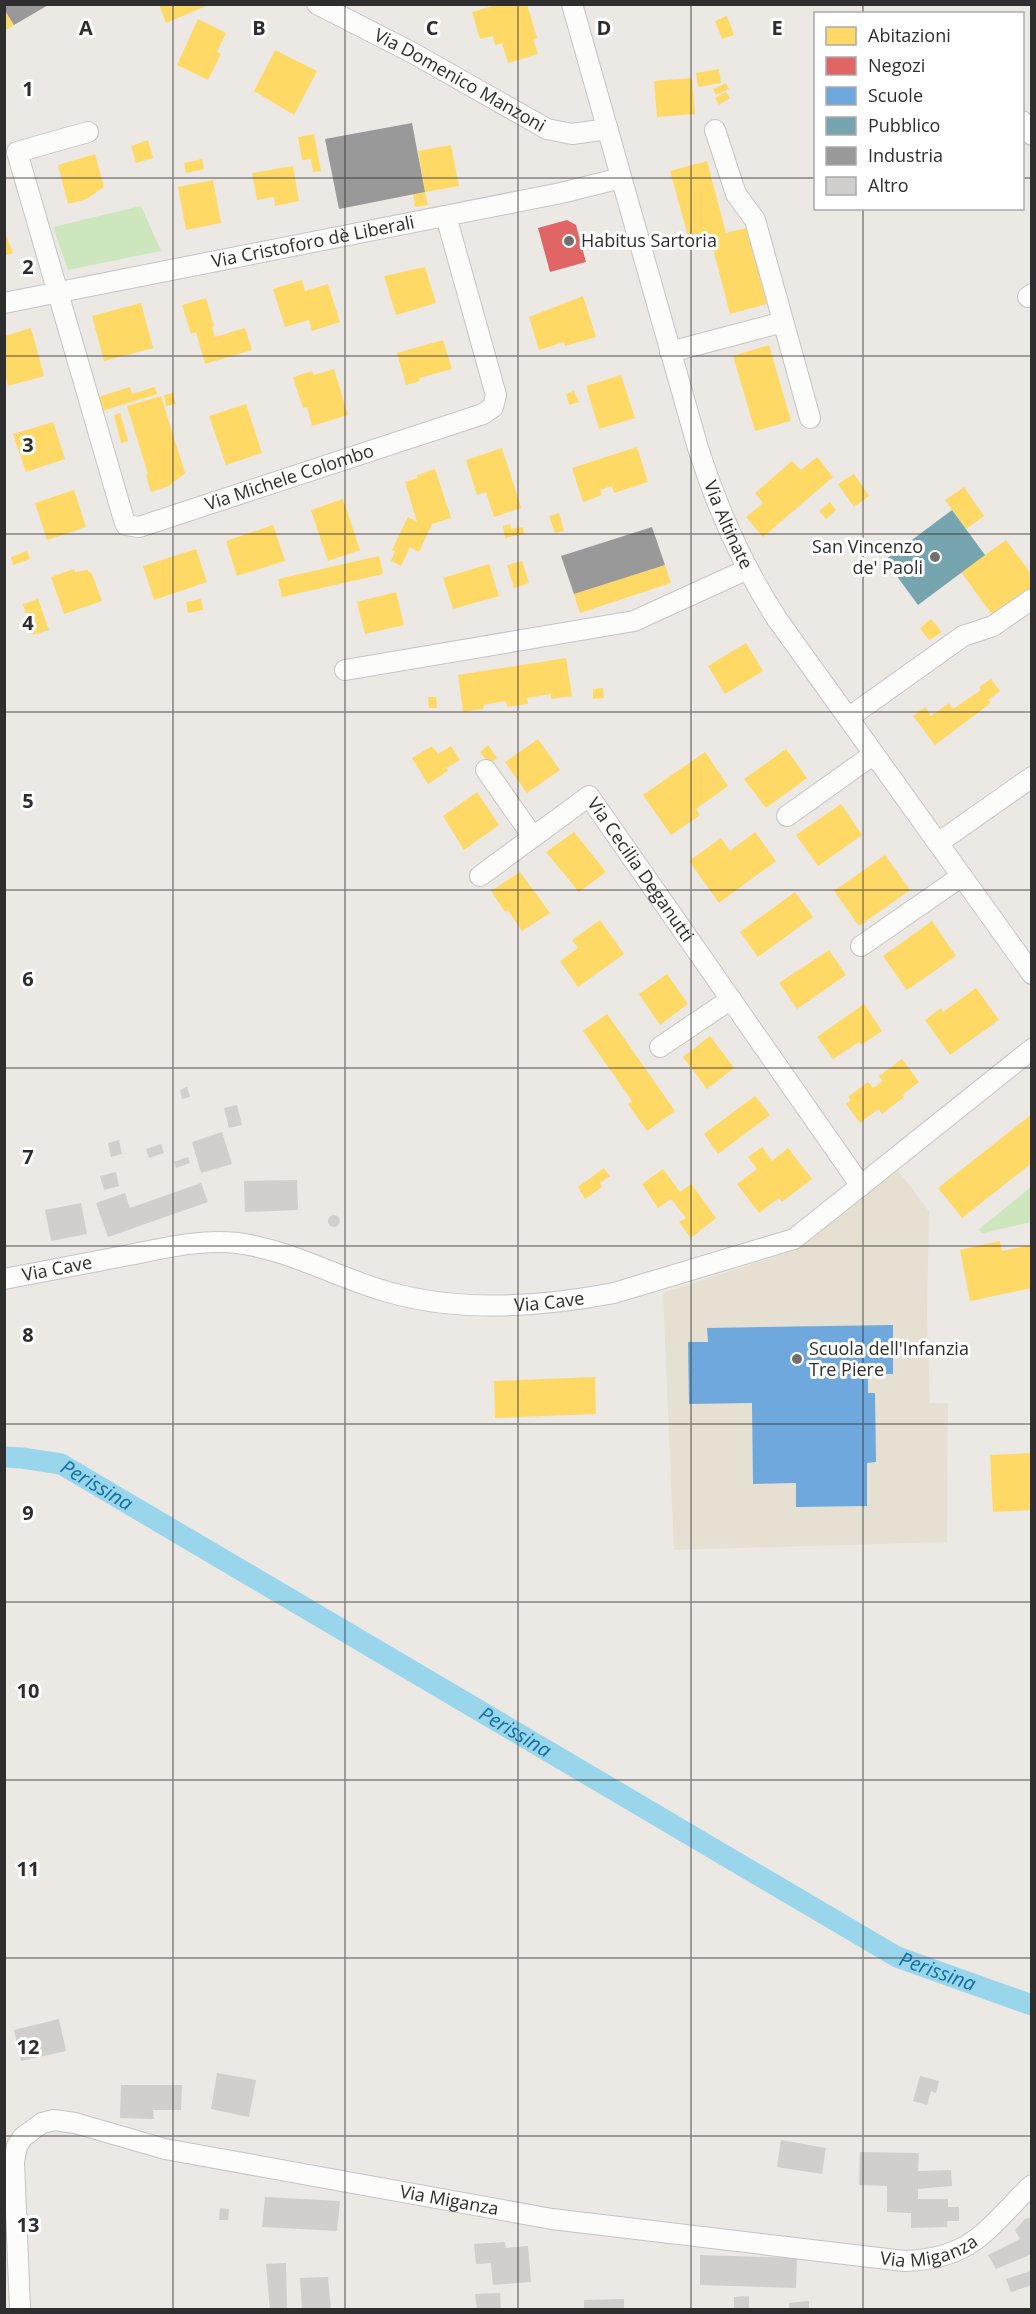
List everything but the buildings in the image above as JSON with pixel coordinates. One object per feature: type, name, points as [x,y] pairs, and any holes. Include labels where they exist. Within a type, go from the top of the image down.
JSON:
[{"type":"street","name":"Via Domenico Manzoni","points":[[317,4],[411,52],[548,129],[572,134],[608,129]]},
{"type":"street","name":"Via Altinate","points":[[572,4],[670,352],[712,490],[748,569],[777,619],[1032,974]]},
{"type":"street","points":[[715,130],[736,195],[755,220],[810,418]]},
{"type":"street","points":[[59,294],[17,152],[88,132]]},
{"type":"street","name":"Via Cristoforo dè Liberali","points":[[4,303],[59,294],[561,193],[621,178]]},
{"type":"street","name":"Via Michele Colombo","points":[[59,294],[124,520],[126,525],[139,527],[483,414],[493,407],[496,395],[446,216]]},
{"type":"street","points":[[670,352],[783,322]]},
{"type":"street","points":[[345,670],[634,621],[748,569]]},
{"type":"street","points":[[848,718],[963,636],[993,626],[1032,599]]},
{"type":"street","points":[[787,816],[874,754]]},
{"type":"street","points":[[486,770],[533,837]]},
{"type":"street","points":[[938,843],[1032,777]]},
{"type":"street","name":"Via Cecilia Deganutti","points":[[480,876],[589,796],[861,1186]]},
{"type":"street","points":[[861,946],[962,876]]},
{"type":"street","points":[[660,1047],[730,999]]},
{"type":"street","name":"Via Cave","points":[[4,1279],[164,1248],[219,1242],[259,1247],[411,1298],[472,1304],[513,1305],[548,1303],[614,1293],[794,1239],[1032,1049]]},
{"type":"street","name":"Via Miganza","points":[[20,2310],[14,2162],[17,2146],[23,2137],[42,2123],[54,2120],[75,2123],[165,2150],[552,2219],[904,2261],[930,2260],[950,2255],[968,2246],[984,2234],[1032,2186]]},
{"type":"shaded area","name":"Scuola dell'Infanzia Tre Piere","points":[[897,1169],[929,1211],[927,1314],[930,1403],[948,1403],[947,1542],[674,1550],[663,1293],[796,1250]]},
{"type":"green space","points":[[141,206],[161,251],[68,270],[53,227]]},
{"type":"green space","points":[[1031,1187],[1031,1222],[983,1233],[978,1230]]},
{"type":"waterway","name":"Perissina","points":[[4,1457],[61,1464],[897,1957],[1032,2005]]},
{"type":"place","name":"Habitus Sartoria","points":[[569,241]]},
{"type":"place","name":"San Vincenzo de' Paoli","points":[[935,557]]},
{"type":"place","name":"Scuola dell'Infanzia Tre Piere","points":[[797,1359]]}]
